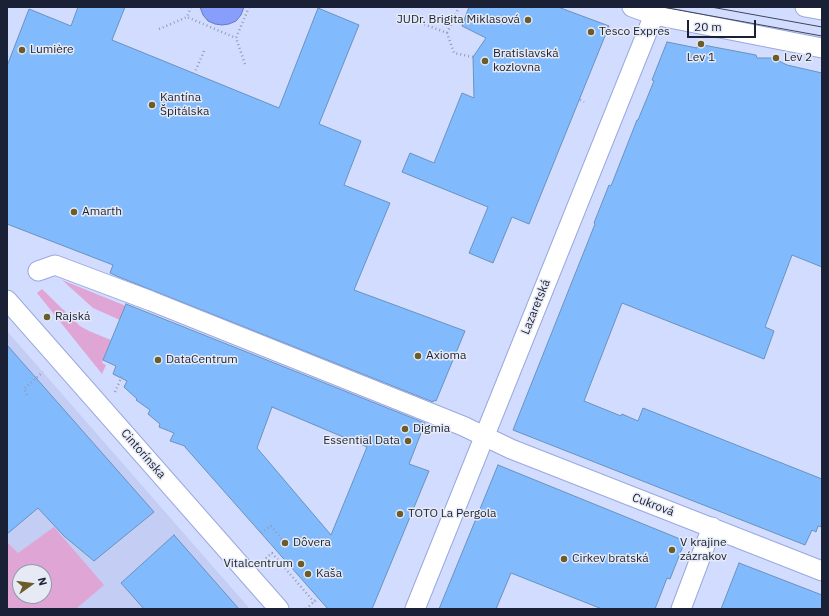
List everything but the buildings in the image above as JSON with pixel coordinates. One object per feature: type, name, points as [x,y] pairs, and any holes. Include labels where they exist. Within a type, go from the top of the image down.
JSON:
[{"type":"street","points":[[632,7],[657,11],[822,48]]},
{"type":"street","points":[[805,7],[822,10]]},
{"type":"street","name":"Lazaretská","points":[[414,609],[657,11]]},
{"type":"street","name":"Cukrová","points":[[38,271],[55,264],[463,426],[511,449],[822,571]]},
{"type":"street","name":"Cintorínska","points":[[7,300],[279,609]]},
{"type":"street","points":[[681,609],[712,528]]},
{"type":"path","points":[[159,29],[187,16],[191,7]]},
{"type":"path","points":[[245,64],[236,38],[249,7]]},
{"type":"path","points":[[459,7],[448,33],[454,53],[473,57]]},
{"type":"path","points":[[187,16],[236,38]]},
{"type":"path","points":[[413,20],[448,33]]},
{"type":"path","points":[[194,74],[205,48]]},
{"type":"path","points":[[580,100],[584,102]]},
{"type":"path","points":[[114,394],[122,376]]},
{"type":"path","points":[[27,395],[24,389],[37,378]]},
{"type":"path","points":[[261,533],[271,526],[285,542]]},
{"type":"path","points":[[260,564],[272,553],[314,602]]},
{"type":"path","points":[[306,609],[318,598]]},
{"type":"shaded area","points":[[62,280],[126,306],[120,320],[93,308]]},
{"type":"shaded area","points":[[42,289],[80,326],[111,340],[102,363],[106,365],[102,374],[37,293]]},
{"type":"shaded area","points":[[7,331],[250,609],[18,609],[14,604],[52,604],[52,564],[12,564],[12,602],[7,596]]},
{"type":"shaded area","points":[[54,527],[104,585],[76,609],[7,609],[7,542],[18,553]]},
{"type":"water","points":[[200,7],[244,7],[241,15],[236,21],[222,25],[208,21],[203,15]]},
{"type":"tram line","points":[[662,7],[822,36]]},
{"type":"tram line","points":[[711,7],[822,27]]},
{"type":"place","name":"JUDr. Brigita Miklasová","points":[[528,20]]},
{"type":"place","name":"Tesco Expres","points":[[591,32]]},
{"type":"place","name":"Lev 1","points":[[701,44]]},
{"type":"place","name":"Lumière","points":[[22,50]]},
{"type":"place","name":"Lev 2","points":[[776,58]]},
{"type":"place","name":"Bratislavská kozlovna","points":[[485,61]]},
{"type":"place","name":"Kantína Špitálska","points":[[152,105]]},
{"type":"place","name":"Amarth","points":[[74,212]]},
{"type":"place","name":"Rajská","points":[[47,317]]},
{"type":"place","name":"Axioma","points":[[418,356]]},
{"type":"place","name":"DataCentrum","points":[[158,360]]},
{"type":"place","name":"Digmia","points":[[405,429]]},
{"type":"place","name":"Essential Data","points":[[408,441]]},
{"type":"place","name":"TOTO La Pergola","points":[[400,514]]},
{"type":"place","name":"Dôvera","points":[[285,543]]},
{"type":"place","name":"V krajine zázrakov","points":[[672,550]]},
{"type":"place","name":"Cirkev bratská","points":[[564,559]]},
{"type":"place","name":"Vitalcentrum","points":[[301,564]]},
{"type":"place","name":"Kaša","points":[[308,574]]}]
